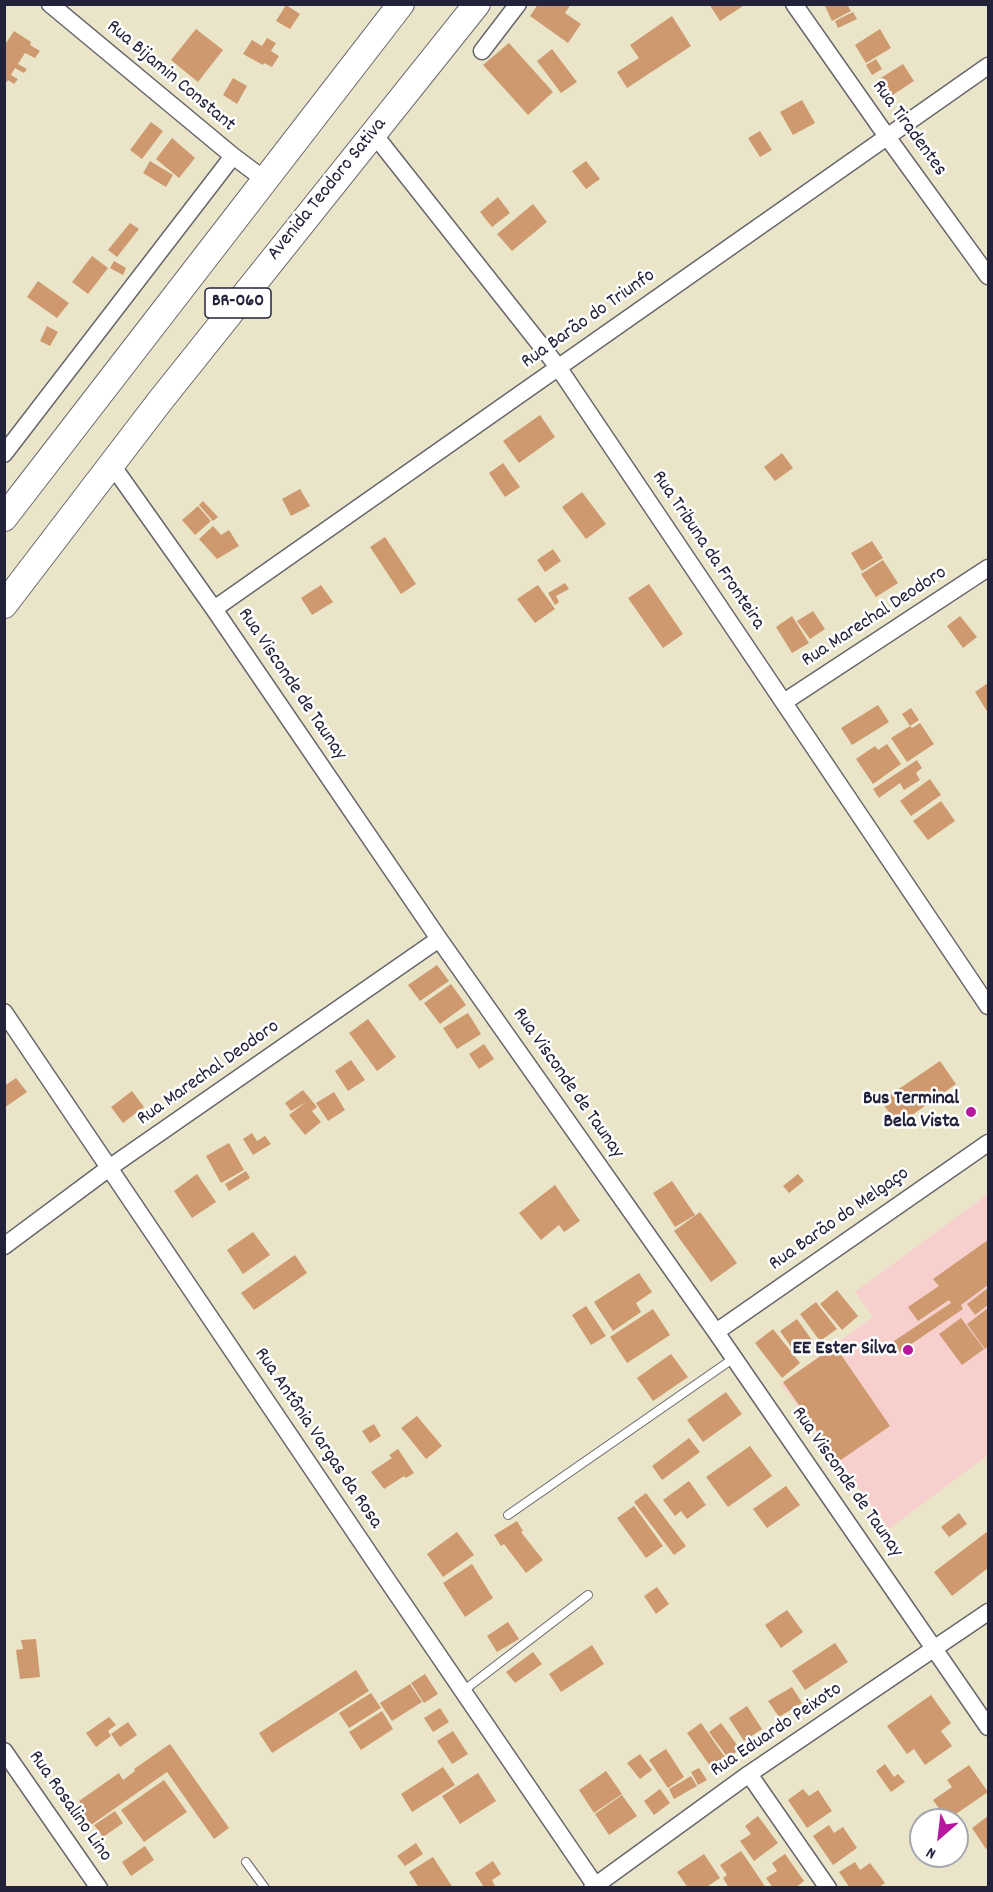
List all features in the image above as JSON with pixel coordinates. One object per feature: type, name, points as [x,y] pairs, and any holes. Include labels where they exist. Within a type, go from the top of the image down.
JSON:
[{"type":"main road","name":"BR-060","points":[[4,518],[401,4]]},
{"type":"main road","name":"Avenida Teodoro Sativa","points":[[4,605],[160,401],[477,4]]},
{"type":"street","name":"Rua Bijamin Constant","points":[[50,4],[233,156],[266,180]]},
{"type":"street","points":[[482,51],[518,4]]},
{"type":"street","name":"Rua Tiradentes","points":[[794,4],[988,276]]},
{"type":"street","name":"Rua Barão do Triunfo","points":[[214,609],[988,66]]},
{"type":"street","name":"Rua Tribuna da Fronteira","points":[[373,133],[558,367],[988,1006]]},
{"type":"street","points":[[4,454],[233,156]]},
{"type":"street","name":"Rua Visconde de Taunay","points":[[112,465],[988,1727]]},
{"type":"street","name":"Rua Marechal Deodoro","points":[[784,702],[988,568]]},
{"type":"street","name":"Rua Marechal Deodoro","points":[[4,1246],[109,1168],[439,939]]},
{"type":"street","name":"Rua Antônia Vargas da Rosa","points":[[4,1012],[595,1887]]},
{"type":"street","name":"Rua Barão do Melgaço","points":[[716,1332],[988,1143]]},
{"type":"street","name":"Rua Eduardo Peixoto","points":[[595,1887],[749,1774],[988,1612]]},
{"type":"street","name":"Rua Rosalino Lino","points":[[4,1751],[99,1887]]},
{"type":"street","points":[[749,1774],[828,1887]]},
{"type":"lane","points":[[508,1515],[734,1358]]},
{"type":"lane","points":[[463,1691],[588,1595]]},
{"type":"lane","points":[[246,1862],[265,1887]]},
{"type":"shaded area","name":"EE Ester Silva","points":[[988,1194],[988,1455],[889,1529],[781,1384],[873,1317],[855,1292]]},
{"type":"building","points":[[538,4],[571,4],[565,13],[581,24],[568,43],[530,16]]},
{"type":"building","points":[[709,4],[746,4],[720,21]]},
{"type":"building","points":[[824,4],[847,4],[851,11],[832,21]]},
{"type":"building","points":[[286,5],[300,14],[290,29],[276,21]]},
{"type":"building","points":[[853,12],[857,19],[838,28],[835,21]]},
{"type":"building","points":[[672,16],[691,46],[627,88],[617,72],[639,58],[630,45]]},
{"type":"building","points":[[196,29],[223,50],[198,82],[171,60]]},
{"type":"building","points":[[880,29],[891,48],[866,63],[855,45]]},
{"type":"building","points":[[14,31],[40,51],[35,58],[25,53],[18,64],[27,69],[24,73],[15,68],[11,75],[18,79],[14,84],[8,80],[4,81],[4,46]]},
{"type":"building","points":[[267,38],[276,43],[271,51],[279,56],[272,67],[264,63],[263,65],[243,54],[252,40],[262,46]]},
{"type":"building","points":[[509,43],[553,92],[528,115],[483,65]]},
{"type":"building","points":[[552,49],[577,82],[561,93],[537,61]]},
{"type":"building","points":[[876,59],[882,69],[872,75],[866,65]]},
{"type":"building","points":[[903,64],[914,81],[888,98],[876,81]]},
{"type":"building","points":[[233,78],[247,86],[237,104],[223,95]]},
{"type":"building","points":[[802,100],[815,123],[793,135],[780,112]]},
{"type":"building","points":[[151,122],[163,131],[142,159],[130,150]]},
{"type":"building","points":[[760,131],[772,150],[760,157],[748,138]]},
{"type":"building","points":[[172,138],[195,158],[179,178],[156,159]]},
{"type":"building","points":[[150,161],[173,175],[166,187],[143,173]]},
{"type":"building","points":[[586,161],[600,179],[586,189],[572,171]]},
{"type":"building","points":[[498,197],[510,213],[492,227],[480,212]]},
{"type":"building","points":[[533,204],[547,222],[512,251],[497,234]]},
{"type":"building","points":[[130,223],[139,229],[117,257],[108,250]]},
{"type":"building","points":[[92,256],[108,268],[88,294],[72,282]]},
{"type":"building","points":[[114,261],[126,268],[123,275],[110,268]]},
{"type":"building","points":[[38,281],[69,303],[57,318],[27,297]]},
{"type":"building","points":[[47,326],[58,332],[50,346],[40,341]]},
{"type":"building","points":[[540,415],[555,437],[519,463],[503,441]]},
{"type":"building","points":[[782,453],[793,468],[775,481],[764,467]]},
{"type":"building","points":[[503,463],[520,487],[505,497],[489,473]]},
{"type":"building","points":[[300,489],[310,506],[291,516],[282,499]]},
{"type":"building","points":[[582,492],[606,524],[586,539],[562,507]]},
{"type":"building","points":[[203,501],[218,517],[213,521],[199,505]]},
{"type":"building","points":[[198,506],[211,521],[195,535],[182,520]]},
{"type":"building","points":[[213,526],[221,535],[229,530],[239,546],[217,559],[199,539]]},
{"type":"building","points":[[385,537],[416,584],[401,594],[370,547]]},
{"type":"building","points":[[872,541],[883,558],[862,571],[851,553]]},
{"type":"building","points":[[553,549],[561,561],[545,572],[537,560]]},
{"type":"building","points":[[883,560],[898,583],[876,597],[861,574]]},
{"type":"building","points":[[565,583],[569,589],[556,596],[559,602],[555,605],[548,593]]},
{"type":"building","points":[[649,584],[683,634],[663,648],[628,598]]},
{"type":"building","points":[[321,585],[333,602],[312,615],[301,598]]},
{"type":"building","points":[[538,585],[555,609],[535,623],[517,599]]},
{"type":"building","points":[[813,611],[825,629],[810,639],[797,621]]},
{"type":"building","points":[[792,616],[809,643],[792,653],[776,627]]},
{"type":"building","points":[[960,616],[977,637],[963,648],[947,626]]},
{"type":"building","points":[[988,683],[988,713],[975,692]]},
{"type":"building","points":[[878,705],[889,722],[852,745],[841,728]]},
{"type":"building","points":[[911,708],[919,720],[910,726],[902,714]]},
{"type":"building","points":[[920,723],[934,744],[907,762],[891,738],[910,726],[912,728]]},
{"type":"building","points":[[887,744],[901,764],[873,784],[856,759],[875,746],[878,750]]},
{"type":"building","points":[[917,760],[922,768],[916,773],[920,780],[904,790],[900,783],[879,798],[873,789]]},
{"type":"building","points":[[930,779],[941,795],[911,816],[900,801]]},
{"type":"building","points":[[941,801],[955,821],[928,840],[913,821]]},
{"type":"building","points":[[437,965],[449,981],[420,1001],[408,985]]},
{"type":"building","points":[[451,984],[466,1005],[440,1024],[424,1003]]},
{"type":"building","points":[[468,1013],[481,1034],[457,1049],[443,1028]]},
{"type":"building","points":[[368,1019],[396,1057],[377,1071],[349,1033]]},
{"type":"building","points":[[484,1044],[494,1059],[479,1069],[469,1054]]},
{"type":"building","points":[[351,1060],[365,1080],[348,1091],[335,1071]]},
{"type":"building","points":[[940,1061],[956,1084],[898,1125],[881,1101]]},
{"type":"building","points":[[16,1078],[27,1092],[4,1108],[4,1086]]},
{"type":"building","points":[[303,1090],[317,1107],[312,1111],[321,1122],[305,1135],[289,1115],[306,1102],[291,1111],[285,1103]]},
{"type":"building","points":[[132,1091],[144,1107],[123,1123],[111,1107]]},
{"type":"building","points":[[334,1092],[345,1110],[328,1121],[316,1103]]},
{"type":"building","points":[[252,1133],[257,1141],[265,1136],[271,1144],[253,1155],[243,1139]]},
{"type":"building","points":[[229,1143],[244,1170],[221,1183],[206,1156]]},
{"type":"building","points":[[246,1171],[250,1178],[229,1191],[225,1184]]},
{"type":"building","points":[[197,1174],[216,1202],[192,1218],[174,1191]]},
{"type":"building","points":[[798,1174],[804,1181],[789,1193],[783,1186]]},
{"type":"building","points":[[672,1181],[695,1215],[675,1227],[653,1193]]},
{"type":"building","points":[[555,1185],[580,1221],[564,1232],[559,1225],[541,1240],[519,1213]]},
{"type":"building","points":[[700,1212],[737,1263],[711,1282],[674,1231]]},
{"type":"building","points":[[253,1232],[270,1255],[243,1274],[227,1250]]},
{"type":"building","points":[[988,1240],[988,1285],[961,1305],[963,1309],[898,1353],[891,1343],[951,1303],[949,1300],[918,1321],[908,1307],[939,1286],[933,1279]]},
{"type":"building","points":[[295,1255],[307,1273],[254,1310],[241,1293]]},
{"type":"building","points":[[639,1273],[652,1292],[636,1303],[641,1312],[613,1331],[594,1302]]},
{"type":"building","points":[[988,1288],[988,1305],[975,1315],[967,1304]]},
{"type":"building","points":[[837,1290],[858,1316],[842,1330],[820,1304]]},
{"type":"building","points":[[816,1302],[837,1329],[820,1341],[800,1314]]},
{"type":"building","points":[[586,1306],[606,1336],[591,1345],[572,1315]]},
{"type":"building","points":[[988,1308],[988,1346],[985,1349],[967,1324]]},
{"type":"building","points":[[653,1309],[670,1335],[627,1363],[610,1337]]},
{"type":"building","points":[[961,1318],[984,1349],[962,1365],[939,1334]]},
{"type":"building","points":[[797,1319],[814,1343],[797,1355],[780,1331]]},
{"type":"building","points":[[773,1329],[800,1363],[782,1378],[755,1343]]},
{"type":"building","points":[[835,1346],[890,1426],[838,1462],[783,1382]]},
{"type":"building","points":[[671,1354],[688,1377],[653,1401],[637,1378]]},
{"type":"building","points":[[726,1392],[742,1414],[703,1442],[687,1420]]},
{"type":"building","points":[[417,1416],[442,1446],[426,1459],[401,1428]]},
{"type":"building","points":[[374,1424],[381,1436],[370,1443],[362,1431]]},
{"type":"building","points":[[689,1438],[700,1452],[662,1480],[652,1466]]},
{"type":"building","points":[[750,1446],[772,1476],[728,1507],[706,1477]]},
{"type":"building","points":[[398,1449],[414,1473],[406,1478],[404,1476],[384,1489],[371,1472],[392,1458],[389,1455]]},
{"type":"building","points":[[689,1481],[706,1505],[687,1519],[681,1511],[675,1516],[663,1500]]},
{"type":"building","points":[[786,1486],[800,1505],[767,1528],[753,1509]]},
{"type":"building","points":[[646,1493],[686,1546],[674,1555],[634,1502]]},
{"type":"building","points":[[634,1506],[663,1546],[646,1558],[617,1518]]},
{"type":"building","points":[[959,1513],[967,1524],[949,1537],[941,1527]]},
{"type":"building","points":[[517,1521],[523,1531],[521,1532],[543,1560],[526,1573],[504,1544],[501,1546],[494,1535]]},
{"type":"building","points":[[988,1531],[988,1568],[952,1596],[934,1572]]},
{"type":"building","points":[[457,1532],[474,1555],[443,1577],[427,1554]]},
{"type":"building","points":[[472,1564],[493,1598],[465,1617],[443,1583]]},
{"type":"building","points":[[657,1587],[669,1604],[656,1614],[644,1596]]},
{"type":"building","points":[[787,1610],[803,1632],[781,1648],[765,1625]]},
{"type":"building","points":[[508,1622],[519,1639],[497,1652],[487,1636]]},
{"type":"building","points":[[36,1639],[40,1677],[20,1679],[16,1650],[23,1649],[21,1640]]},
{"type":"building","points":[[835,1643],[848,1662],[805,1690],[792,1671]]},
{"type":"building","points":[[592,1645],[604,1664],[561,1692],[549,1674]]},
{"type":"building","points":[[533,1652],[542,1664],[515,1683],[506,1672]]},
{"type":"building","points":[[356,1670],[369,1691],[272,1753],[259,1733]]},
{"type":"building","points":[[425,1674],[438,1694],[424,1703],[411,1683]]},
{"type":"building","points":[[410,1684],[422,1702],[392,1721],[380,1703]]},
{"type":"building","points":[[792,1687],[802,1703],[779,1717],[768,1701]]},
{"type":"building","points":[[371,1693],[381,1708],[349,1728],[339,1713]]},
{"type":"building","points":[[931,1695],[951,1723],[941,1731],[952,1746],[925,1765],[914,1749],[907,1754],[887,1726]]},
{"type":"building","points":[[747,1706],[762,1729],[744,1741],[729,1718]]},
{"type":"building","points":[[440,1708],[449,1722],[433,1732],[424,1718]]},
{"type":"building","points":[[382,1711],[393,1729],[361,1750],[349,1732]]},
{"type":"building","points":[[109,1717],[116,1725],[108,1731],[111,1736],[96,1747],[86,1733]]},
{"type":"building","points":[[128,1722],[137,1735],[120,1747],[111,1734]]},
{"type":"building","points":[[701,1723],[729,1763],[715,1773],[687,1733]]},
{"type":"building","points":[[721,1723],[740,1749],[728,1758],[709,1732]]},
{"type":"building","points":[[453,1731],[468,1754],[452,1764],[437,1741]]},
{"type":"building","points":[[170,1744],[229,1828],[214,1839],[167,1772],[91,1825],[82,1812],[85,1809],[79,1801],[119,1773],[123,1780],[135,1771],[134,1769]]},
{"type":"building","points":[[666,1749],[684,1777],[668,1788],[649,1760]]},
{"type":"building","points":[[640,1754],[652,1770],[640,1779],[627,1763]]},
{"type":"building","points":[[885,1764],[894,1777],[898,1774],[905,1782],[891,1792],[876,1771]]},
{"type":"building","points":[[969,1765],[988,1792],[965,1808],[939,1808],[933,1800],[952,1787],[947,1780]]},
{"type":"building","points":[[443,1767],[455,1785],[412,1812],[401,1794]]},
{"type":"building","points":[[699,1768],[707,1780],[698,1785],[691,1772]]},
{"type":"building","points":[[606,1771],[622,1794],[594,1813],[579,1790]]},
{"type":"building","points":[[478,1773],[496,1801],[460,1824],[442,1796]]},
{"type":"building","points":[[691,1776],[697,1786],[674,1799],[669,1789]]},
{"type":"building","points":[[164,1780],[187,1812],[144,1842],[121,1810]]},
{"type":"building","points":[[660,1789],[670,1803],[654,1815],[644,1801]]},
{"type":"building","points":[[803,1789],[809,1796],[818,1790],[832,1811],[807,1828],[788,1800]]},
{"type":"building","points":[[622,1795],[637,1816],[609,1835],[595,1814]]},
{"type":"building","points":[[115,1811],[123,1823],[103,1837],[94,1825]]},
{"type":"building","points":[[758,1816],[778,1843],[754,1861],[740,1841],[751,1834],[745,1826]]},
{"type":"building","points":[[988,1816],[988,1848],[986,1849],[972,1828]]},
{"type":"building","points":[[829,1825],[834,1833],[843,1827],[857,1848],[833,1865],[813,1836]]},
{"type":"building","points":[[416,1843],[423,1854],[405,1866],[397,1856]]},
{"type":"building","points":[[145,1846],[154,1860],[131,1876],[122,1862]]},
{"type":"building","points":[[741,1851],[766,1888],[729,1888],[723,1878],[727,1875],[720,1865]]},
{"type":"building","points":[[704,1854],[720,1878],[705,1888],[688,1888],[677,1872]]},
{"type":"building","points":[[785,1854],[804,1881],[795,1888],[773,1888],[766,1878],[777,1871],[772,1863]]},
{"type":"building","points":[[433,1857],[453,1888],[419,1888],[409,1872]]},
{"type":"building","points":[[493,1861],[501,1874],[492,1880],[496,1888],[481,1888],[483,1886],[475,1873]]},
{"type":"building","points":[[855,1862],[860,1870],[870,1863],[885,1883],[878,1888],[850,1888],[839,1872]]},
{"type":"place","name":"Bus Terminal Bela Vista","points":[[971,1112]]},
{"type":"place","name":"EE Ester Silva","points":[[908,1350]]}]
